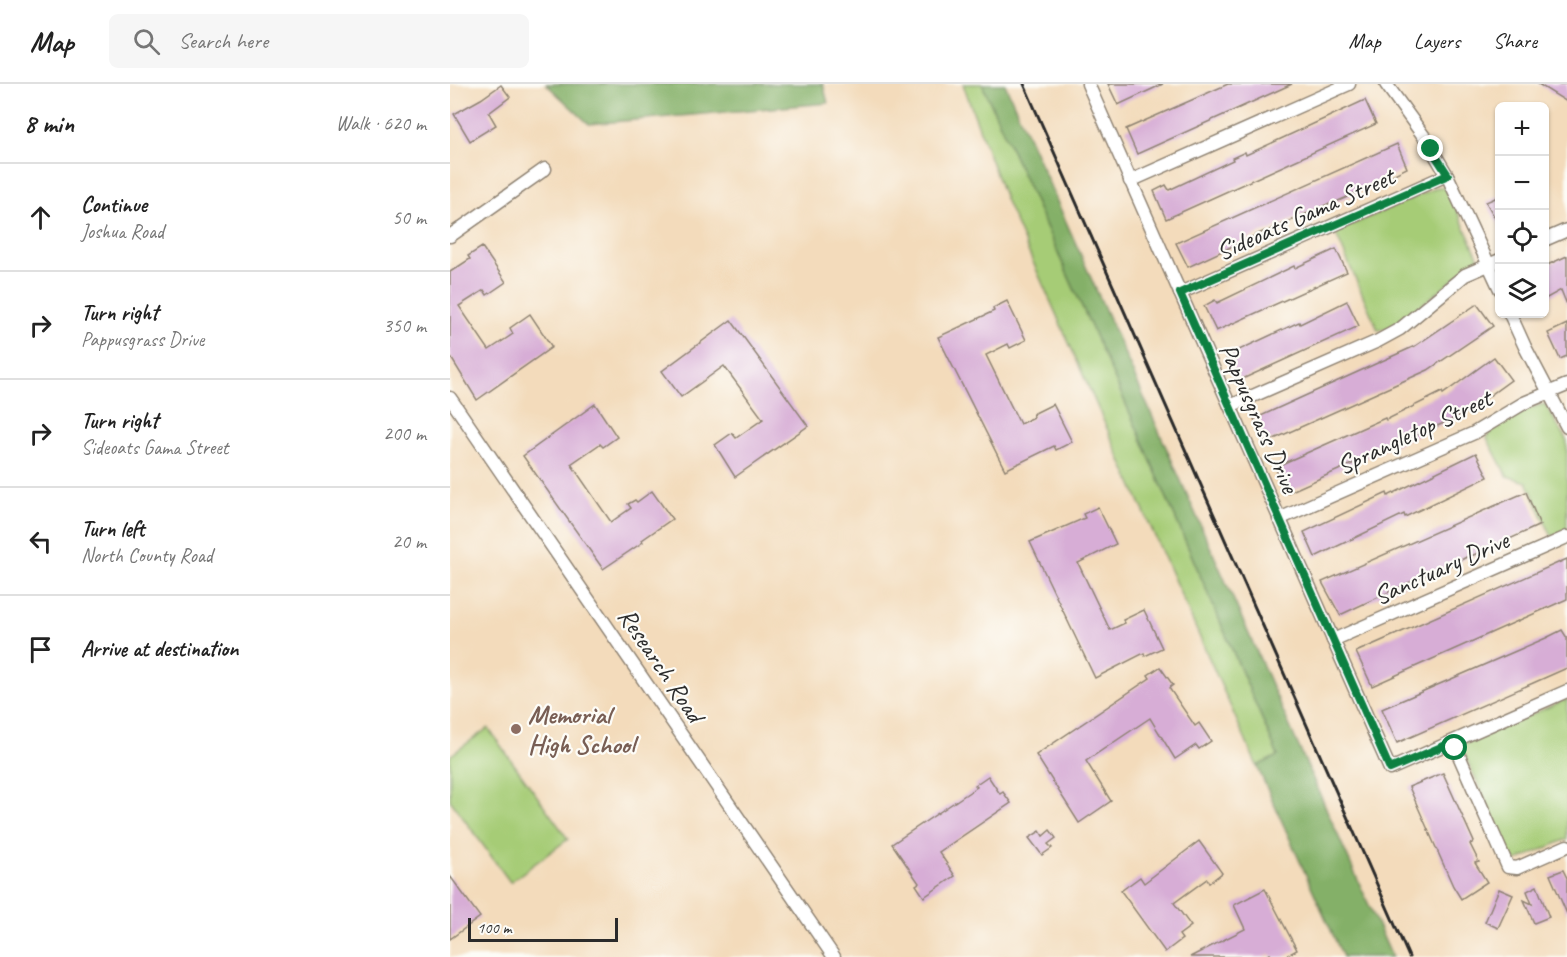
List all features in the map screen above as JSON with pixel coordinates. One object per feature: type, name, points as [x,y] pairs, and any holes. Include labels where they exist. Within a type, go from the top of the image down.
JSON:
[{"type":"street","name":"Pappusgrass Drive","points":[[1088,84],[1390,769],[1453,742]]},
{"type":"street","points":[[1130,181],[1349,84]]},
{"type":"street","points":[[1230,406],[1378,341],[1400,329],[1465,276],[1494,262],[1448,175],[1386,84]]},
{"type":"street","points":[[450,236],[545,169]]},
{"type":"street","name":"Sideoats Gama Street","points":[[1180,293],[1448,175]]},
{"type":"street","points":[[1549,238],[1567,230]]},
{"type":"street","points":[[1512,318],[1567,427]]},
{"type":"street","name":"Sprangletop Street","points":[[1279,519],[1473,433],[1524,403],[1567,385]]},
{"type":"street","name":"Research Road","points":[[450,398],[834,957]]},
{"type":"street","name":"Sanctuary Drive","points":[[1333,640],[1567,537]]},
{"type":"street","points":[[1567,691],[1453,742],[1508,867],[1517,868],[1567,846]]},
{"type":"green space","points":[[546,84],[823,84],[828,103],[589,124]]},
{"type":"green space","points":[[963,84],[982,84],[1138,431],[1278,756],[1257,766],[1005,199]]},
{"type":"green space","points":[[982,84],[1005,84],[1392,957],[1343,957],[1257,766],[1278,756],[1138,431]]},
{"type":"green space","points":[[1438,187],[1447,188],[1479,259],[1405,318],[1387,329],[1378,330],[1335,232]]},
{"type":"green space","points":[[1545,404],[1567,441],[1567,530],[1552,537],[1527,482],[1507,476],[1487,438],[1497,427],[1513,416]]},
{"type":"green space","points":[[1567,699],[1567,839],[1516,861],[1511,857],[1462,749],[1463,744]]},
{"type":"green space","points":[[488,728],[568,839],[510,882],[450,800],[450,756]]},
{"type":"building","points":[[1108,84],[1163,84],[1118,105]]},
{"type":"building","points":[[1228,84],[1292,84],[1137,154],[1126,129]]},
{"type":"building","points":[[1538,84],[1567,84],[1567,102]]},
{"type":"building","points":[[501,85],[510,97],[489,113],[496,125],[470,141],[454,114]]},
{"type":"building","points":[[1365,100],[1376,124],[1166,219],[1154,191],[1166,185],[1169,190],[1245,152],[1246,155]]},
{"type":"building","points":[[1397,144],[1407,168],[1188,267],[1176,243]]},
{"type":"building","points":[[1495,198],[1495,218],[1486,202]]},
{"type":"building","points":[[482,247],[506,282],[487,295],[484,290],[459,306],[489,350],[513,334],[510,328],[530,314],[552,347],[477,400],[450,356],[450,272],[470,259],[468,256]]},
{"type":"building","points":[[1336,249],[1347,272],[1216,331],[1204,306],[1215,300],[1217,303],[1294,266],[1295,268]]},
{"type":"building","points":[[1567,256],[1567,305],[1561,290],[1549,297],[1549,264]]},
{"type":"building","points":[[1007,301],[1026,340],[1010,348],[1008,344],[986,355],[1020,424],[1034,417],[1033,414],[1053,404],[1072,442],[1056,450],[1054,446],[1005,470],[938,337],[994,311],[993,308]]},
{"type":"building","points":[[1347,301],[1359,326],[1238,381],[1226,356]]},
{"type":"building","points":[[1477,304],[1493,326],[1428,370],[1265,443],[1254,419],[1415,346]]},
{"type":"building","points":[[731,320],[808,426],[735,477],[715,445],[732,433],[736,438],[763,419],[724,366],[681,397],[662,371]]},
{"type":"building","points":[[1567,324],[1567,356],[1560,359],[1548,333]]},
{"type":"building","points":[[1494,357],[1511,380],[1464,414],[1287,493],[1275,467],[1385,418],[1386,420],[1442,392],[1443,394]]},
{"type":"building","points":[[595,404],[617,437],[603,447],[600,444],[571,464],[611,522],[631,508],[628,504],[635,500],[637,502],[652,491],[672,519],[603,569],[523,456]]},
{"type":"building","points":[[1476,453],[1488,477],[1315,557],[1304,532],[1387,493],[1388,496]]},
{"type":"building","points":[[1526,492],[1540,525],[1340,615],[1322,582]]},
{"type":"building","points":[[1098,507],[1116,544],[1078,563],[1110,630],[1125,623],[1123,620],[1144,610],[1162,648],[1145,656],[1144,653],[1095,678],[1030,542],[1085,518],[1083,514]]},
{"type":"building","points":[[1567,559],[1567,599],[1372,686],[1356,652]]},
{"type":"building","points":[[1562,630],[1567,638],[1567,668],[1397,743],[1382,709]]},
{"type":"building","points":[[1160,667],[1173,685],[1169,688],[1195,726],[1199,723],[1211,741],[1199,749],[1196,745],[1175,759],[1150,718],[1086,761],[1111,801],[1079,823],[1036,755],[1150,678],[1148,675]]},
{"type":"building","points":[[1443,773],[1474,842],[1470,844],[1479,862],[1475,863],[1487,882],[1461,899],[1409,787]]},
{"type":"building","points":[[988,776],[1000,794],[1003,792],[1011,803],[939,852],[955,876],[924,897],[916,885],[919,883],[892,844],[977,787],[975,785]]},
{"type":"building","points":[[1050,830],[1056,838],[1048,844],[1052,848],[1042,855],[1029,838],[1040,831],[1043,836]]},
{"type":"building","points":[[1199,841],[1222,873],[1209,883],[1207,879],[1174,903],[1191,926],[1179,935],[1182,939],[1165,952],[1121,891],[1140,877],[1144,883]]},
{"type":"building","points":[[1563,870],[1567,878],[1567,914],[1550,875]]},
{"type":"building","points":[[450,876],[480,917],[450,939]]},
{"type":"building","points":[[1537,886],[1549,917],[1534,923],[1524,900],[1532,904],[1527,891]]},
{"type":"building","points":[[1265,889],[1297,950],[1284,957],[1272,957],[1270,954],[1264,957],[1190,957],[1245,929],[1234,905]]},
{"type":"building","points":[[1499,889],[1513,895],[1498,928],[1485,922]]},
{"type":"railway","points":[[1024,84],[1409,957]]},
{"type":"place","name":"Memorial High School","points":[[516,729]]},
{"type":"route","points":[[1431,149],[1448,175],[1180,293],[1390,769],[1453,742],[1455,748]]}]
